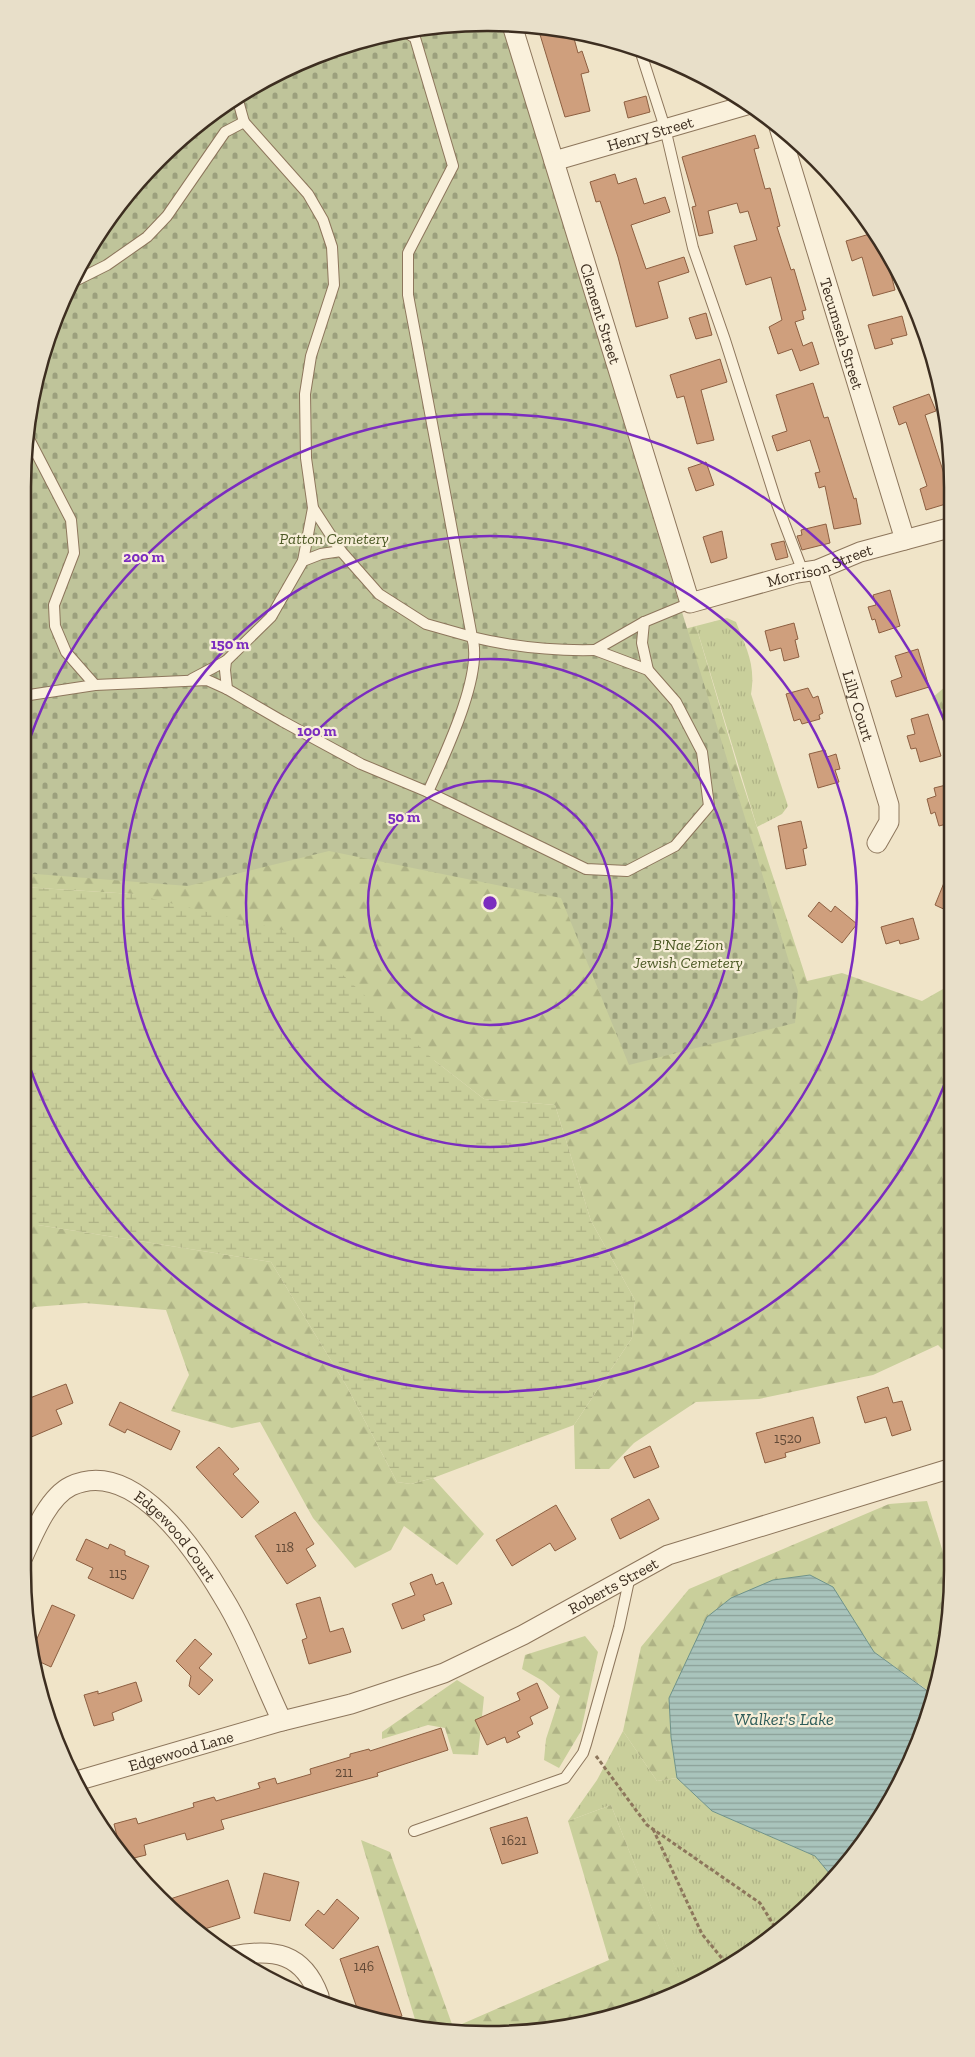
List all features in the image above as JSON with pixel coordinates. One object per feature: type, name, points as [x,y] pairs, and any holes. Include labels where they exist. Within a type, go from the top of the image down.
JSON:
[{"type":"street","name":"Clement Street","points":[[514,32],[690,603]]},
{"type":"street","name":"Henry Street","points":[[554,161],[740,107]]},
{"type":"street","name":"Tecumseh Street","points":[[783,140],[905,540]]},
{"type":"street","name":"Morrison Street","points":[[690,603],[810,571],[860,552],[944,529]]},
{"type":"street","name":"Lilly Court","points":[[810,571],[889,805],[889,822],[877,843]]},
{"type":"street","name":"Roberts Street","points":[[282,1721],[351,1704],[444,1673],[523,1635],[668,1554],[944,1470]]},
{"type":"street","name":"Edgewood Court","points":[[31,1538],[39,1522],[52,1503],[70,1486],[93,1480],[121,1485],[149,1501],[195,1553],[224,1599],[282,1721]]},
{"type":"street","name":"Edgewood Lane","points":[[82,1779],[282,1721]]},
{"type":"street","points":[[242,1954],[258,1951],[282,1955],[303,1967],[317,1993]]},
{"type":"lane","points":[[414,37],[452,166],[408,253],[408,294],[476,650],[460,721],[428,792]]},
{"type":"lane","points":[[643,58],[665,128],[693,248],[725,340],[777,504],[810,571]]},
{"type":"lane","points":[[188,681],[226,661],[271,617],[303,561],[313,508],[306,458],[305,394],[312,356],[334,285],[332,247],[323,220],[308,194],[244,122],[239,105]]},
{"type":"lane","points":[[83,277],[107,265],[148,237],[167,216],[225,132],[244,122]]},
{"type":"lane","points":[[33,447],[72,520],[74,553],[54,605],[55,626],[66,652],[94,684]]},
{"type":"lane","points":[[31,694],[94,684],[207,680],[228,689],[361,764],[428,792],[586,869],[627,871],[676,846],[709,806],[702,752],[676,702],[648,670],[596,650],[563,651],[510,645],[426,624],[379,594],[341,551],[313,508]]},
{"type":"lane","points":[[303,561],[321,554],[341,551]]},
{"type":"lane","points":[[596,650],[644,622],[690,603]]},
{"type":"lane","points":[[644,622],[642,643],[648,670]]},
{"type":"lane","points":[[226,661],[225,670],[228,689]]},
{"type":"lane","points":[[414,1831],[565,1778],[583,1753],[586,1744],[619,1627],[630,1575]]},
{"type":"path","points":[[586,1744],[647,1825],[760,1903],[773,1924]]},
{"type":"path","points":[[653,1828],[702,1934],[724,1960]]},
{"type":"green space","name":"Patton Cemetery","points":[[458,32],[504,32],[798,991],[795,1023],[629,1065],[561,898],[329,851],[188,886],[31,874],[32,458],[40,398],[55,341],[78,286],[92,259],[126,210],[144,187],[187,144],[234,108],[286,78],[341,55],[369,47],[428,35]]},
{"type":"green space","points":[[727,618],[736,622],[749,656],[752,674],[751,694],[788,806],[782,814],[757,827],[696,626]]},
{"type":"green space","name":"B'Nae Zion Jewish Cemetery","points":[[696,626],[740,775],[807,981],[842,973],[922,1001],[944,988],[944,1351],[938,1345],[873,1375],[759,1399],[696,1402],[634,1443],[609,1469],[575,1469],[574,1425],[632,1338],[635,1300],[591,1221],[555,1105],[484,1099],[435,1061],[133,894],[31,888],[31,799]]},
{"type":"green space","points":[[944,688],[944,719],[932,698]]},
{"type":"green space","points":[[31,888],[133,894],[299,934],[435,1061],[484,1099],[555,1105],[591,1221],[635,1300],[632,1338],[574,1425],[433,1478],[411,1484],[397,1482],[346,1385],[271,1262],[31,1225]]},
{"type":"green space","points":[[31,1225],[271,1262],[346,1385],[397,1482],[411,1484],[433,1478],[484,1534],[457,1565],[404,1526],[391,1550],[355,1568],[313,1518],[260,1422],[232,1428],[171,1411],[189,1375],[166,1310],[85,1303],[34,1307],[31,1312]]},
{"type":"green space","points":[[927,1501],[944,1555],[940,1629],[927,1690],[874,1652],[856,1625],[669,1698],[671,1737],[677,1778],[657,1781],[623,1731],[641,1647],[689,1589],[889,1504]]},
{"type":"green space","points":[[585,1636],[598,1652],[581,1731],[559,1768],[544,1760],[546,1739],[560,1696],[543,1681],[522,1669],[525,1655]]},
{"type":"green space","points":[[457,1680],[484,1697],[478,1755],[453,1754],[445,1728],[428,1725],[382,1739],[382,1732]]},
{"type":"green space","points":[[623,1731],[657,1781],[677,1778],[712,1811],[815,1856],[829,1872],[788,1913],[765,1931],[716,1965],[685,1981],[679,1978],[611,1805],[568,1821],[597,1780]]},
{"type":"green space","points":[[611,1805],[679,1977],[685,1981],[634,2002],[577,2017],[517,2025],[459,2025],[609,1960],[568,1821]]},
{"type":"green space","points":[[361,1840],[390,1852],[452,2024],[415,2020]]},
{"type":"water","name":"Walker's Lake","points":[[810,1575],[833,1587],[874,1652],[927,1691],[909,1744],[883,1798],[867,1823],[829,1872],[815,1856],[712,1811],[677,1778],[671,1737],[669,1698],[707,1617],[731,1598],[773,1580]]},
{"type":"building","points":[[540,34],[574,40],[578,53],[582,51],[589,72],[581,74],[590,111],[565,117]]},
{"type":"building","points":[[646,96],[650,112],[628,118],[624,102]]},
{"type":"building","points":[[755,135],[759,148],[754,149],[765,189],[770,188],[780,226],[777,227],[791,270],[794,269],[806,310],[802,311],[804,319],[795,322],[803,346],[812,342],[819,364],[800,371],[792,349],[778,354],[769,327],[782,320],[771,277],[746,285],[734,246],[757,240],[748,211],[740,213],[737,203],[708,211],[713,233],[699,236],[692,207],[696,206],[682,157]]},
{"type":"building","points":[[615,174],[618,184],[636,178],[644,204],[665,197],[670,212],[631,225],[646,269],[684,257],[689,272],[658,282],[668,318],[636,327],[618,257],[600,201],[596,202],[590,182]]},
{"type":"building","points":[[867,235],[891,274],[895,290],[873,296],[862,257],[852,261],[846,241]]},
{"type":"building","points":[[706,313],[712,335],[696,339],[689,318]]},
{"type":"building","points":[[902,316],[907,335],[891,339],[893,344],[875,349],[868,325]]},
{"type":"building","points":[[720,359],[727,382],[701,390],[714,440],[697,444],[684,396],[677,398],[670,375]]},
{"type":"building","points":[[813,383],[824,418],[828,417],[854,499],[856,498],[861,524],[834,529],[825,486],[819,488],[815,473],[820,472],[810,440],[777,451],[772,436],[787,431],[776,395]]},
{"type":"building","points":[[929,394],[936,411],[925,415],[943,472],[944,505],[926,510],[920,489],[927,486],[906,422],[899,425],[893,407]]},
{"type":"building","points":[[706,462],[714,485],[696,491],[688,468]]},
{"type":"building","points":[[826,524],[830,543],[802,550],[797,536],[802,535],[801,530]]},
{"type":"building","points":[[722,531],[727,558],[711,563],[703,537]]},
{"type":"building","points":[[784,541],[788,557],[776,560],[771,544]]},
{"type":"building","points":[[890,590],[900,626],[879,633],[875,619],[872,620],[868,607],[876,605],[873,595]]},
{"type":"building","points":[[794,623],[798,639],[795,640],[799,657],[784,661],[781,648],[770,651],[765,631]]},
{"type":"building","points":[[918,649],[929,687],[896,697],[891,681],[902,677],[895,656]]},
{"type":"building","points":[[808,688],[813,698],[818,696],[823,713],[819,715],[820,719],[802,724],[800,719],[794,721],[786,694]]},
{"type":"building","points":[[928,714],[941,756],[920,762],[916,748],[911,749],[907,736],[915,734],[911,719]]},
{"type":"building","points":[[825,750],[827,757],[836,754],[840,769],[835,770],[839,782],[818,788],[809,754]]},
{"type":"building","points":[[944,786],[944,825],[939,826],[935,812],[931,814],[927,799],[936,796],[934,788]]},
{"type":"building","points":[[801,821],[807,848],[803,849],[806,865],[786,869],[778,826]]},
{"type":"building","points":[[944,883],[944,909],[935,905]]},
{"type":"building","points":[[819,902],[831,912],[835,906],[857,924],[842,943],[808,916]]},
{"type":"building","points":[[913,918],[919,939],[900,944],[899,940],[886,944],[881,927]]},
{"type":"building","points":[[66,1384],[73,1403],[56,1410],[62,1424],[31,1437],[31,1398]]},
{"type":"building","points":[[888,1387],[893,1403],[902,1401],[911,1430],[892,1436],[886,1417],[865,1423],[857,1397]]},
{"type":"building","points":[[120,1402],[180,1431],[171,1450],[127,1429],[125,1433],[109,1425]]},
{"type":"building","points":[[813,1417],[820,1443],[785,1453],[786,1457],[765,1463],[756,1433]]},
{"type":"building","points":[[650,1446],[659,1467],[634,1478],[624,1457]]},
{"type":"building","points":[[219,1447],[239,1469],[233,1474],[259,1502],[242,1518],[196,1467]]},
{"type":"building","points":[[649,1499],[659,1519],[620,1539],[611,1519]]},
{"type":"building","points":[[556,1505],[576,1539],[555,1551],[550,1543],[512,1566],[496,1540]]},
{"type":"building","points":[[295,1512],[314,1544],[306,1549],[316,1566],[287,1584],[255,1536]]},
{"type":"building","points":[[86,1539],[108,1549],[110,1544],[125,1551],[125,1555],[149,1566],[133,1599],[88,1578],[93,1568],[76,1560]]},
{"type":"building","points":[[432,1574],[436,1585],[443,1582],[452,1604],[423,1615],[425,1620],[402,1629],[392,1604],[415,1595],[410,1583]]},
{"type":"building","points":[[320,1597],[330,1632],[343,1628],[351,1652],[309,1664],[302,1640],[307,1638],[296,1604]]},
{"type":"building","points":[[52,1605],[75,1615],[51,1667],[41,1662],[37,1639]]},
{"type":"building","points":[[195,1639],[212,1654],[199,1668],[213,1680],[199,1695],[189,1686],[191,1676],[176,1661]]},
{"type":"building","points":[[136,1682],[142,1701],[112,1713],[114,1720],[94,1726],[84,1695],[98,1691],[98,1694]]},
{"type":"building","points":[[537,1683],[548,1708],[530,1717],[533,1724],[517,1732],[520,1737],[507,1743],[505,1737],[487,1745],[475,1720],[520,1700],[517,1693]]},
{"type":"building","points":[[441,1728],[448,1750],[377,1773],[378,1776],[221,1820],[224,1829],[187,1840],[185,1833],[144,1845],[146,1855],[135,1858],[117,1834],[114,1824],[136,1818],[138,1824],[194,1807],[193,1803],[214,1797],[216,1801],[260,1788],[258,1783],[275,1778],[277,1784],[311,1774],[310,1769],[350,1757],[350,1754],[369,1749],[370,1751]]},
{"type":"building","points":[[527,1817],[538,1853],[502,1864],[490,1828]]},
{"type":"building","points":[[264,1873],[299,1882],[290,1921],[254,1913]]},
{"type":"building","points":[[228,1880],[240,1918],[207,1928],[172,1898]]},
{"type":"building","points":[[337,1899],[359,1918],[333,1949],[305,1925],[318,1910],[324,1915]]},
{"type":"building","points":[[378,1946],[402,2016],[398,2017],[356,2006],[340,1959]]}]
